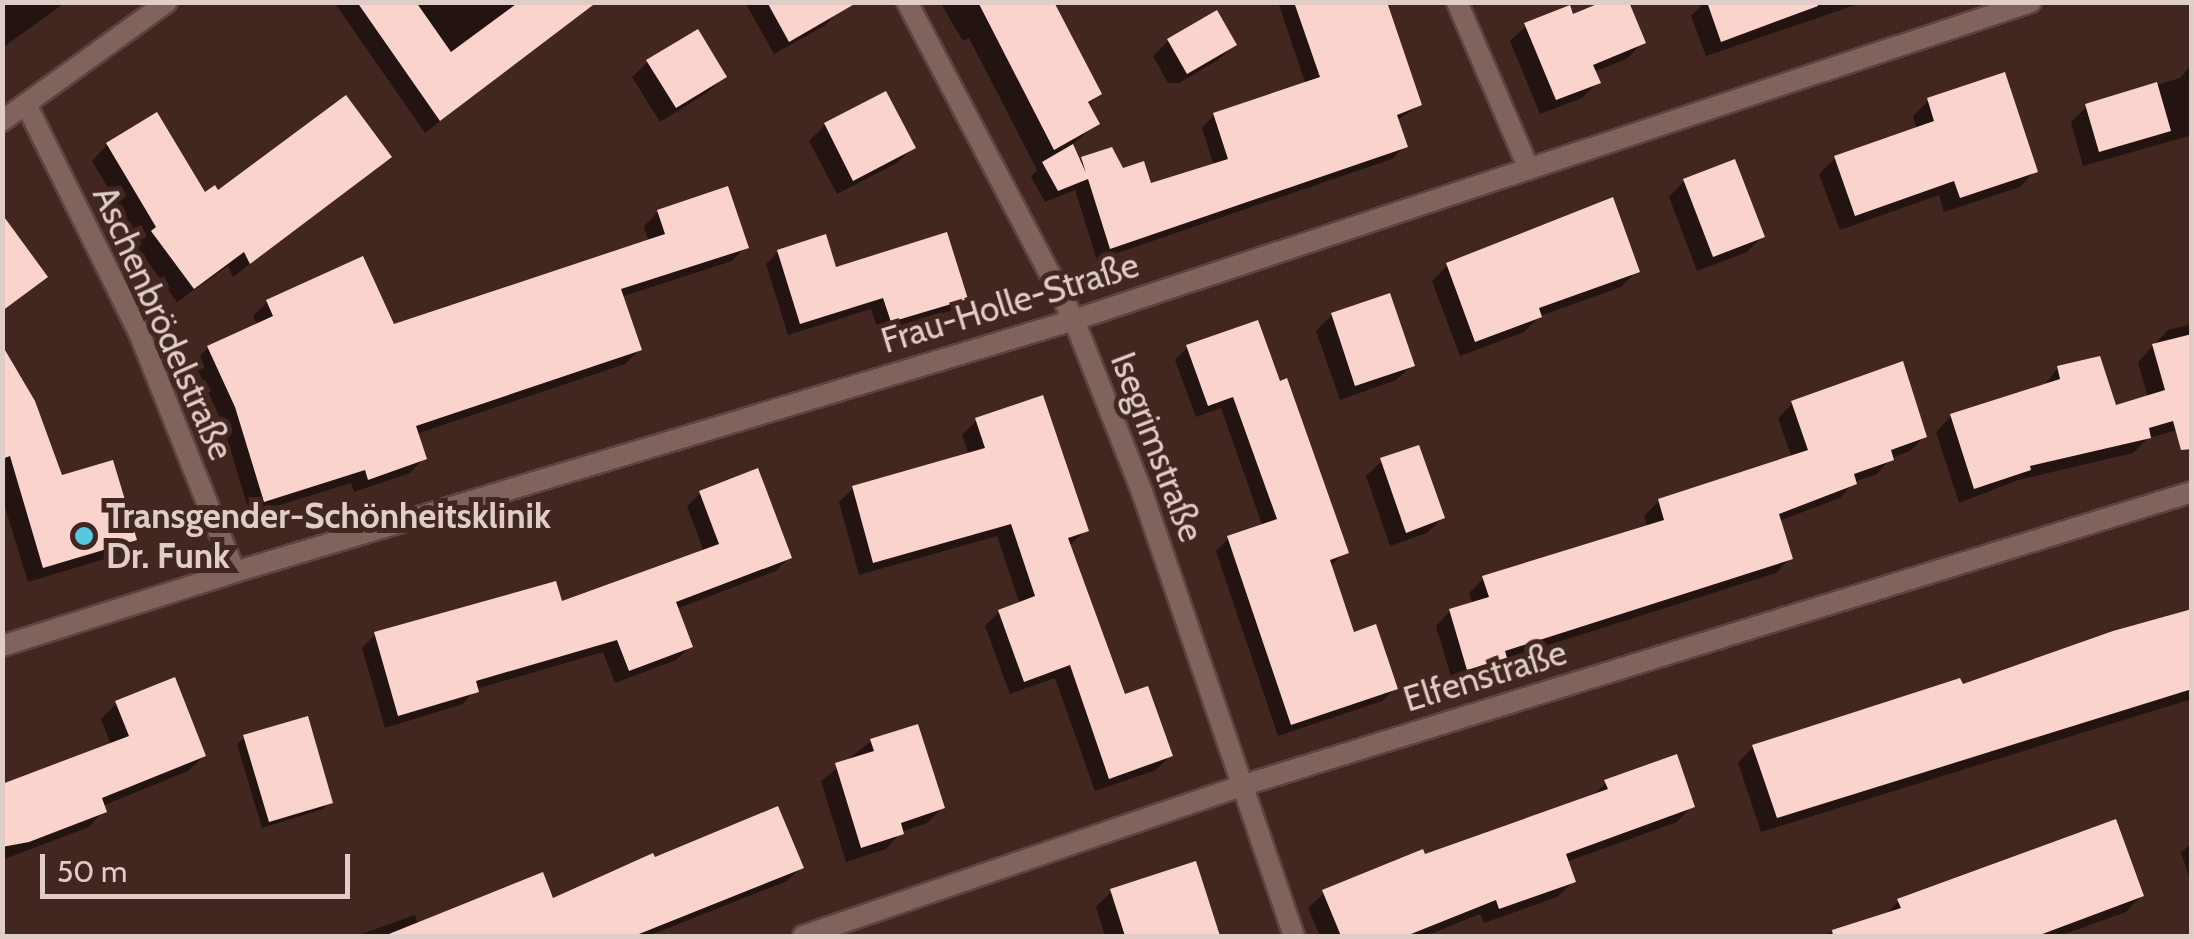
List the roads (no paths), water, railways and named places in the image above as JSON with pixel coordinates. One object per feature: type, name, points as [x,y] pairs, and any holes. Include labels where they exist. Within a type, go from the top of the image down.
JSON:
[{"type":"street","points":[[2,121],[167,2]]},
{"type":"street","name":"Isegrimstraße","points":[[907,2],[1074,320],[1142,492],[1294,936]]},
{"type":"street","points":[[1458,2],[1529,169]]},
{"type":"street","name":"Frau-Holle-Straße","points":[[2,646],[235,572],[1074,320],[1529,169],[1991,8],[2031,2]]},
{"type":"street","name":"Aschenbrödelstraße","points":[[26,104],[140,336],[235,572]]},
{"type":"street","name":"Elfenstraße","points":[[802,936],[1241,786],[2192,492]]},
{"type":"place","name":"Transgender-Schönheitsklinik Dr. Funk","points":[[84,536]]}]
